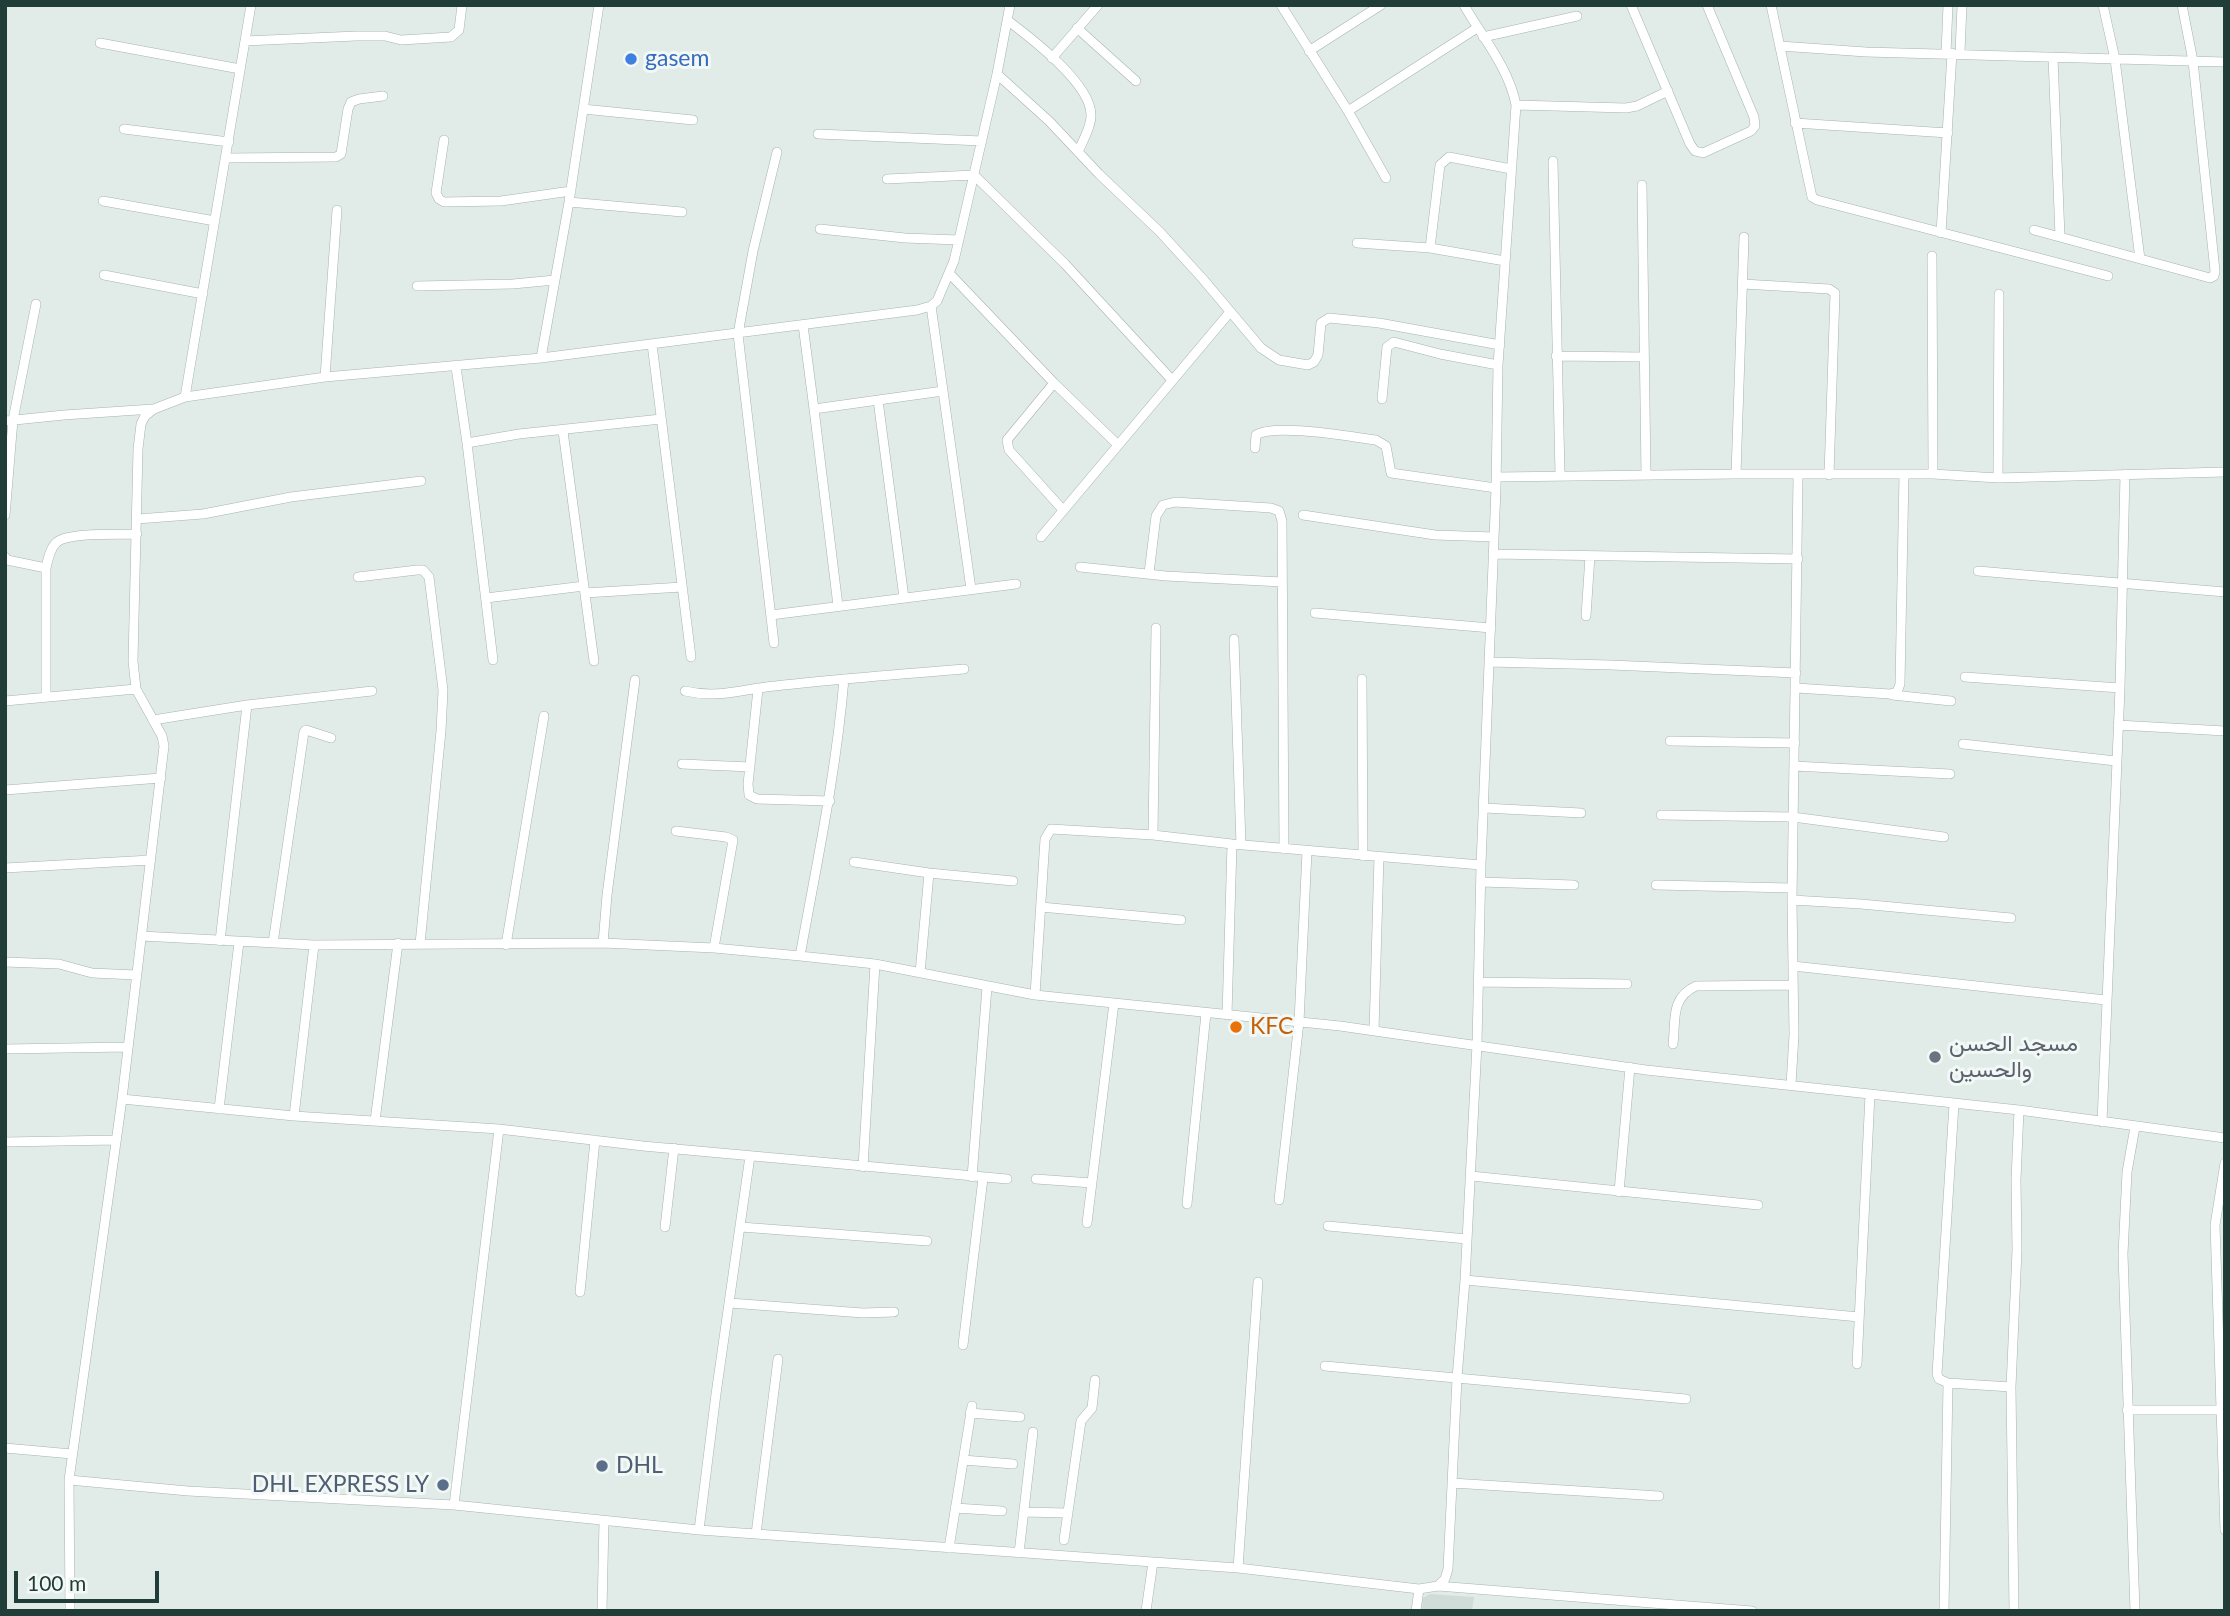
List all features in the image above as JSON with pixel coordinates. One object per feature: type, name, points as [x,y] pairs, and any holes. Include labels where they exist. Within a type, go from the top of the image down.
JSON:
[{"type":"street","points":[[185,397],[251,5]]},
{"type":"street","points":[[245,41],[366,36],[385,36],[401,40],[452,37],[459,30],[462,5]]},
{"type":"street","points":[[541,358],[571,191],[599,5]]},
{"type":"street","points":[[9,421],[154,409],[185,397],[325,377],[541,358],[803,326],[931,306],[937,300],[949,273],[959,240],[1010,5]]},
{"type":"street","points":[[1052,58],[1098,5]]},
{"type":"street","points":[[1281,5],[1348,111],[1386,178]]},
{"type":"street","points":[[1310,51],[1381,5]]},
{"type":"street","points":[[1438,1586],[1445,1579],[1448,1569],[1457,1378],[1471,1176],[1498,365],[1516,105],[1505,72],[1464,5]]},
{"type":"street","points":[[1630,5],[1690,144],[1695,151],[1703,153],[1755,127],[1754,117],[1707,5]]},
{"type":"street","points":[[1771,5],[1812,197],[2108,276]]},
{"type":"street","points":[[1948,5],[1953,53]]},
{"type":"street","points":[[1941,233],[1953,53],[1962,5]]},
{"type":"street","points":[[2103,5],[2115,59],[2140,259]]},
{"type":"street","points":[[2034,230],[2210,278],[2214,276],[2193,61],[2182,5]]},
{"type":"street","points":[[1483,37],[1577,16]]},
{"type":"street","points":[[1007,20],[1052,58],[1088,101],[1091,118],[1078,152]]},
{"type":"street","points":[[1077,28],[1136,81]]},
{"type":"street","points":[[1348,111],[1477,28]]},
{"type":"street","points":[[100,43],[240,69]]},
{"type":"street","points":[[1780,46],[1866,52],[2225,62]]},
{"type":"street","points":[[2053,57],[2060,237]]},
{"type":"street","points":[[997,74],[1160,232],[1261,348],[1279,360],[1308,365],[1314,362],[1318,355],[1321,323],[1329,318],[1379,323],[1500,345]]},
{"type":"street","points":[[1516,105],[1626,108],[1637,106],[1668,91]]},
{"type":"street","points":[[226,158],[335,157],[341,154],[351,102],[383,96]]},
{"type":"street","points":[[583,109],[693,120]]},
{"type":"street","points":[[1795,123],[1948,133]]},
{"type":"street","points":[[124,130],[229,142]]},
{"type":"street","points":[[818,134],[982,141]]},
{"type":"street","points":[[444,140],[436,193],[444,202],[501,201],[571,191]]},
{"type":"street","points":[[774,643],[738,334],[777,152]]},
{"type":"street","points":[[1430,248],[1440,165],[1449,157],[1511,169]]},
{"type":"street","points":[[1553,161],[1560,475]]},
{"type":"street","points":[[887,178],[974,175],[1065,264],[1172,380]]},
{"type":"street","points":[[1642,185],[1646,475]]},
{"type":"street","points":[[103,201],[215,221]]},
{"type":"street","points":[[569,202],[682,212]]},
{"type":"street","points":[[325,377],[337,210]]},
{"type":"street","points":[[820,229],[905,238],[959,240]]},
{"type":"street","points":[[1736,474],[1744,237]]},
{"type":"street","points":[[1357,243],[1430,248],[1505,261]]},
{"type":"street","points":[[1931,256],[1933,474]]},
{"type":"street","points":[[949,273],[1054,383],[1117,444]]},
{"type":"street","points":[[104,275],[203,294]]},
{"type":"street","points":[[417,286],[513,284],[555,280]]},
{"type":"street","points":[[1743,284],[1829,289],[1835,293],[1829,475]]},
{"type":"street","points":[[1998,478],[1999,294]]},
{"type":"street","points":[[5,515],[9,421],[36,304]]},
{"type":"street","points":[[931,306],[971,589]]},
{"type":"street","points":[[1041,537],[1230,312]]},
{"type":"street","points":[[803,326],[838,606]]},
{"type":"street","points":[[1382,399],[1385,354],[1387,346],[1394,342],[1498,365]]},
{"type":"street","points":[[652,344],[691,657]]},
{"type":"street","points":[[1556,356],[1643,357]]},
{"type":"street","points":[[456,367],[493,660]]},
{"type":"street","points":[[1054,383],[1007,440],[1009,450],[1063,510]]},
{"type":"street","points":[[814,409],[943,391]]},
{"type":"street","points":[[878,400],[904,598]]},
{"type":"street","points":[[70,1611],[69,1480],[122,1099],[164,746],[136,689],[133,661],[141,424],[145,416],[154,409]]},
{"type":"street","points":[[467,443],[519,434],[661,419]]},
{"type":"street","points":[[1255,448],[1256,435],[1263,431],[1287,430],[1376,440],[1386,446],[1391,473],[1496,488]]},
{"type":"street","points":[[563,431],[594,661]]},
{"type":"street","points":[[1496,477],[1933,474],[1998,478],[2225,472]]},
{"type":"street","points":[[1890,694],[1897,692],[1900,684],[1904,474]]},
{"type":"street","points":[[2102,1122],[2120,688],[2125,474]]},
{"type":"street","points":[[1791,1085],[1798,476]]},
{"type":"street","points":[[137,519],[203,514],[291,498],[421,481]]},
{"type":"street","points":[[1149,573],[1156,516],[1163,505],[1175,502],[1271,508],[1279,511],[1282,521],[1284,849]]},
{"type":"street","points":[[1303,516],[1435,535],[1494,537]]},
{"type":"street","points":[[46,697],[46,568],[51,548],[59,540],[71,537],[137,534]]},
{"type":"street","points":[[1493,554],[1798,559]]},
{"type":"street","points":[[1586,616],[1590,556]]},
{"type":"street","points":[[5,557],[7,560],[46,568]]},
{"type":"street","points":[[1080,567],[1282,582]]},
{"type":"street","points":[[358,577],[417,570],[424,570],[429,577],[443,690],[420,944]]},
{"type":"street","points":[[1978,571],[2225,592]]},
{"type":"street","points":[[771,615],[1016,584]]},
{"type":"street","points":[[486,598],[584,589],[682,587]]},
{"type":"street","points":[[1315,613],[1491,628]]},
{"type":"street","points":[[1153,835],[1156,628]]},
{"type":"street","points":[[1227,1015],[1237,844],[1234,639]]},
{"type":"street","points":[[1489,662],[1796,673]]},
{"type":"street","points":[[685,691],[701,695],[721,695],[844,679],[964,669]]},
{"type":"street","points":[[1965,677],[2120,688]]},
{"type":"street","points":[[800,956],[830,801],[844,679]]},
{"type":"street","points":[[1362,679],[1363,856]]},
{"type":"street","points":[[603,943],[635,680]]},
{"type":"street","points":[[1796,688],[1951,701]]},
{"type":"street","points":[[5,701],[136,689]]},
{"type":"street","points":[[758,689],[749,795],[757,799],[830,801]]},
{"type":"street","points":[[153,720],[247,705],[372,691]]},
{"type":"street","points":[[220,940],[247,705]]},
{"type":"street","points":[[506,945],[544,716]]},
{"type":"street","points":[[2118,725],[2225,731]]},
{"type":"street","points":[[273,943],[304,732],[306,730],[331,738]]},
{"type":"street","points":[[1670,741],[1795,743]]},
{"type":"street","points":[[1963,744],[2116,761]]},
{"type":"street","points":[[682,764],[750,767]]},
{"type":"street","points":[[1794,766],[1950,774]]},
{"type":"street","points":[[5,790],[160,778]]},
{"type":"street","points":[[1484,808],[1581,813]]},
{"type":"street","points":[[1661,816],[1793,817],[1944,838]]},
{"type":"street","points":[[1035,995],[1045,839],[1051,829],[1153,835],[1481,865]]},
{"type":"street","points":[[676,831],[726,837],[733,841],[714,948]]},
{"type":"street","points":[[1279,1200],[1298,1022],[1307,851]]},
{"type":"street","points":[[1374,1031],[1379,856]]},
{"type":"street","points":[[5,868],[150,860]]},
{"type":"street","points":[[853,862],[1013,881]]},
{"type":"street","points":[[920,973],[929,873]]},
{"type":"street","points":[[1481,882],[1574,884]]},
{"type":"street","points":[[1656,885],[1792,887]]},
{"type":"street","points":[[1792,900],[2011,918]]},
{"type":"street","points":[[1041,907],[1181,920]]},
{"type":"street","points":[[141,936],[314,944],[603,943],[714,948],[800,956],[875,964],[1035,995],[1374,1031],[1477,1044],[1550,1057],[2019,1110],[2225,1138]]},
{"type":"street","points":[[219,1109],[239,942]]},
{"type":"street","points":[[375,1121],[398,943]]},
{"type":"street","points":[[294,1116],[314,944]]},
{"type":"street","points":[[5,962],[59,964],[92,973],[136,975]]},
{"type":"street","points":[[863,1167],[875,964]]},
{"type":"street","points":[[1793,966],[2106,1000]]},
{"type":"street","points":[[1478,982],[1627,984]]},
{"type":"street","points":[[1673,1044],[1677,1001],[1683,992],[1696,986],[1793,985]]},
{"type":"street","points":[[972,1177],[987,986]]},
{"type":"street","points":[[1087,1223],[1114,1003]]},
{"type":"street","points":[[1187,1204],[1206,1013]]},
{"type":"street","points":[[5,1049],[128,1047]]},
{"type":"street","points":[[1619,1192],[1630,1067]]},
{"type":"street","points":[[1857,1364],[1870,1094]]},
{"type":"street","points":[[122,1099],[294,1116],[499,1129],[863,1167],[1007,1178]]},
{"type":"street","points":[[1954,1104],[1937,1374],[1939,1379],[1948,1384],[2011,1387]]},
{"type":"street","points":[[2014,1611],[2011,1387],[2019,1110]]},
{"type":"street","points":[[2135,1127],[2127,1172],[2123,1254],[2135,1611]]},
{"type":"street","points":[[454,1504],[499,1129]]},
{"type":"street","points":[[5,1142],[116,1140]]},
{"type":"street","points":[[580,1292],[595,1140]]},
{"type":"street","points":[[666,1227],[674,1148]]},
{"type":"street","points":[[699,1530],[750,1156]]},
{"type":"street","points":[[2225,1163],[2215,1225],[2222,1351],[2220,1410],[2225,1530]]},
{"type":"street","points":[[1471,1176],[1758,1205]]},
{"type":"street","points":[[963,1345],[983,1178]]},
{"type":"street","points":[[1036,1179],[1092,1183]]},
{"type":"street","points":[[1328,1226],[1467,1240]]},
{"type":"street","points":[[741,1227],[927,1241]]},
{"type":"street","points":[[1465,1280],[1859,1317]]},
{"type":"street","points":[[1238,1567],[1258,1282]]},
{"type":"street","points":[[730,1303],[863,1313],[894,1312]]},
{"type":"street","points":[[756,1534],[778,1359]]},
{"type":"street","points":[[1325,1366],[1686,1399]]},
{"type":"street","points":[[1064,1540],[1081,1421],[1092,1408],[1095,1380]]},
{"type":"street","points":[[1944,1611],[1948,1384]]},
{"type":"street","points":[[949,1548],[971,1409],[1020,1417]]},
{"type":"street","points":[[2127,1410],[2220,1410]]},
{"type":"street","points":[[1019,1553],[1033,1432]]},
{"type":"street","points":[[5,1448],[72,1454]]},
{"type":"street","points":[[963,1460],[1013,1464]]},
{"type":"street","points":[[69,1480],[188,1491],[454,1504],[699,1530],[1238,1567],[1419,1589],[1438,1586],[1752,1611]]},
{"type":"street","points":[[1452,1482],[1659,1496]]},
{"type":"street","points":[[955,1507],[1002,1511]]},
{"type":"street","points":[[1024,1512],[1067,1513]]},
{"type":"street","points":[[602,1611],[604,1521]]},
{"type":"street","points":[[1146,1611],[1153,1562]]},
{"type":"street","points":[[1416,1611],[1419,1589]]},
{"type":"shaded area","points":[[1430,1594],[1474,1597],[1472,1611],[1422,1611],[1423,1598]]},
{"type":"place","name":"gasem","points":[[631,59]]},
{"type":"place","name":"KFC","points":[[1236,1027]]},
{"type":"place","name":"مسجد الحسن والحسين","points":[[1935,1057]]},
{"type":"place","name":"DHL","points":[[602,1466]]},
{"type":"place","name":"DHL EXPRESS LY","points":[[443,1485]]}]
